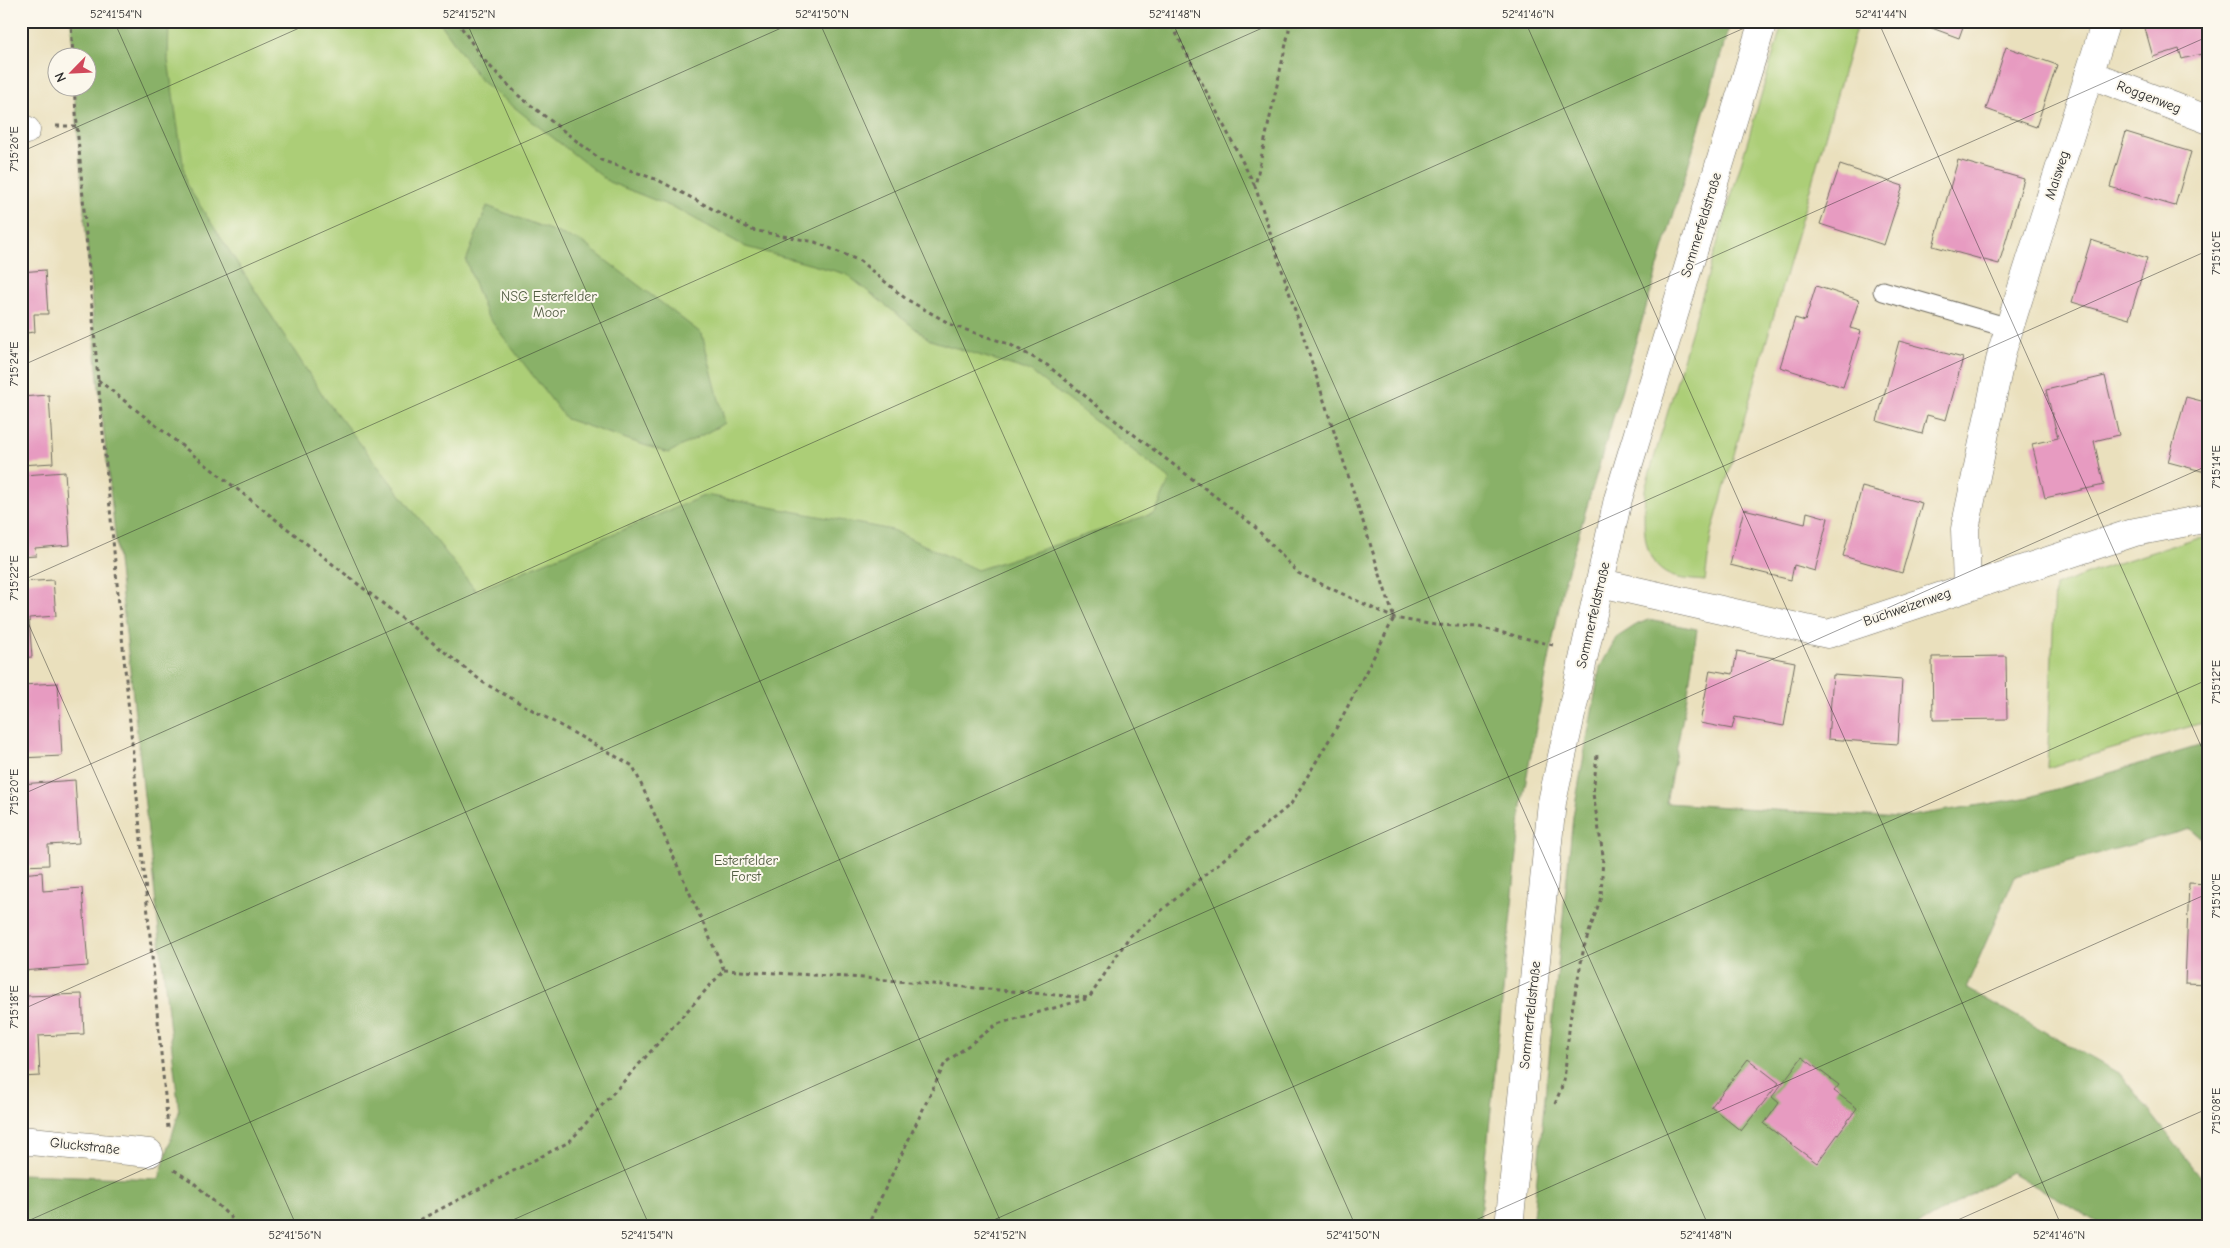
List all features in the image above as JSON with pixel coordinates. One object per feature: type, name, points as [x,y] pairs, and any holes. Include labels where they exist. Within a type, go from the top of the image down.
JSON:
[{"type":"street","name":"Sommerfeldstraße","points":[[1509,1227],[1552,802],[1584,649],[1601,583],[1618,498],[1763,21]]},
{"type":"street","name":"Maisweg","points":[[1967,587],[1965,530],[2002,351],[2106,21]]},
{"type":"street","name":"Roggenweg","points":[[2089,74],[2209,120]]},
{"type":"street","name":"Buchweizenweg","points":[[1601,583],[1828,634],[2135,532],[2209,518]]},
{"type":"street","name":"Gluckstraße","points":[[21,1140],[149,1152]]},
{"type":"lane","points":[[1883,291],[2009,328]]},
{"type":"path","points":[[71,21],[72,48]]},
{"type":"path","points":[[457,21],[482,58],[519,96],[601,160],[658,180],[752,230],[815,242],[860,261],[914,303],[954,326],[1009,344],[1048,365],[1116,421],[1253,525],[1298,573],[1394,618],[1435,625],[1479,627],[1541,643],[1584,649]]},
{"type":"path","points":[[867,1227],[944,1062],[997,1024],[1089,998],[1129,937],[1291,804],[1338,725],[1394,618],[1255,186],[1174,29],[1165,21]]},
{"type":"path","points":[[1255,186],[1291,21]]},
{"type":"path","points":[[75,98],[98,380],[168,1129]]},
{"type":"path","points":[[98,380],[484,683],[633,766],[724,970]]},
{"type":"path","points":[[1554,1108],[1564,1081],[1570,1020],[1584,947],[1601,897],[1603,855],[1593,794],[1597,755]]},
{"type":"path","points":[[724,970],[864,978],[1089,998]]},
{"type":"path","points":[[406,1227],[570,1142],[724,970]]},
{"type":"path","points":[[149,1152],[193,1182],[241,1227]]},
{"type":"green space","name":"Esterfelder Forst","points":[[71,21],[169,21],[168,60],[186,184],[326,400],[476,591],[706,495],[892,530],[977,570],[1155,513],[1170,479],[1030,371],[930,340],[846,274],[746,247],[677,209],[609,182],[481,81],[439,21],[1731,21],[1563,587],[1523,796],[1479,1227],[21,1227],[21,1174],[159,1179],[179,1112],[98,380],[75,98],[98,98],[98,48],[72,48]]},
{"type":"green space","name":"NSG Esterfelder Moor","points":[[125,21],[600,21],[1238,460],[1143,738],[467,612],[128,175]]},
{"type":"green space","points":[[1783,21],[1858,21],[1711,535],[1705,581],[1681,579],[1665,573],[1656,565],[1650,554],[1644,529],[1645,489]]},
{"type":"green space","points":[[487,206],[582,242],[702,334],[725,423],[668,453],[566,419],[486,314],[466,261]]},
{"type":"green space","points":[[2209,537],[2209,721],[2047,768],[2055,586],[2109,566],[2196,538]]},
{"type":"green space","points":[[1648,620],[1697,629],[1689,686],[1666,803],[1899,818],[2030,797],[2209,743],[2209,844],[2190,829],[2015,876],[1966,988],[2120,1074],[2209,1187],[2209,1224],[2206,1227],[2105,1227],[2011,1172],[1915,1227],[1532,1227],[1573,816],[1600,667],[1616,638],[1636,625]]},
{"type":"building","points":[[1913,21],[1965,21],[1959,38]]},
{"type":"building","points":[[2143,21],[2209,21],[2209,52],[2182,59],[2179,49],[2153,57]]},
{"type":"building","points":[[2006,47],[2057,65],[2036,127],[1986,109]]},
{"type":"building","points":[[2126,132],[2191,152],[2175,206],[2110,187]]},
{"type":"building","points":[[1958,160],[2024,179],[1999,264],[1933,246]]},
{"type":"building","points":[[1840,165],[1903,186],[1884,245],[1820,224]]},
{"type":"building","points":[[2091,240],[2147,258],[2129,319],[2072,302]]},
{"type":"building","points":[[45,270],[48,314],[34,314],[35,332],[26,333],[27,357],[21,357],[21,272]]},
{"type":"building","points":[[1816,286],[1859,300],[1850,328],[1861,331],[1843,387],[1780,367],[1795,318],[1805,321]]},
{"type":"building","points":[[1899,341],[1963,358],[1946,420],[1927,415],[1922,434],[1877,421]]},
{"type":"building","points":[[2105,376],[2119,435],[2094,441],[2104,485],[2045,498],[2032,444],[2058,438],[2046,390]]},
{"type":"building","points":[[49,395],[53,463],[21,465],[21,397]]},
{"type":"building","points":[[2186,397],[2209,403],[2209,473],[2168,462]]},
{"type":"building","points":[[65,472],[70,545],[35,548],[36,555],[21,556],[21,491],[25,490],[24,475]]},
{"type":"building","points":[[1862,487],[1922,503],[1902,573],[1843,556]]},
{"type":"building","points":[[1744,509],[1805,524],[1807,512],[1828,518],[1815,571],[1794,565],[1791,580],[1730,565]]},
{"type":"building","points":[[53,580],[56,616],[29,618],[32,657],[21,658],[21,582]]},
{"type":"building","points":[[1737,651],[1795,662],[1784,726],[1735,717],[1732,729],[1700,723],[1710,670],[1733,674]]},
{"type":"building","points":[[2006,656],[2007,719],[1933,720],[1932,657]]},
{"type":"building","points":[[1833,675],[1902,680],[1898,744],[1828,739]]},
{"type":"building","points":[[58,683],[62,756],[21,758],[21,685]]},
{"type":"building","points":[[75,780],[79,843],[48,845],[49,865],[21,866],[21,784]]},
{"type":"building","points":[[42,872],[43,891],[82,888],[88,966],[21,971],[21,874]]},
{"type":"building","points":[[2189,883],[2209,884],[2209,984],[2185,983]]},
{"type":"building","points":[[82,994],[84,1034],[38,1036],[40,1076],[21,1077],[21,1001],[27,1000],[27,996]]},
{"type":"building","points":[[1802,1057],[1839,1085],[1834,1091],[1857,1108],[1817,1163],[1764,1124],[1779,1103],[1772,1097]]},
{"type":"building","points":[[1748,1059],[1779,1083],[1741,1131],[1711,1107]]}]
